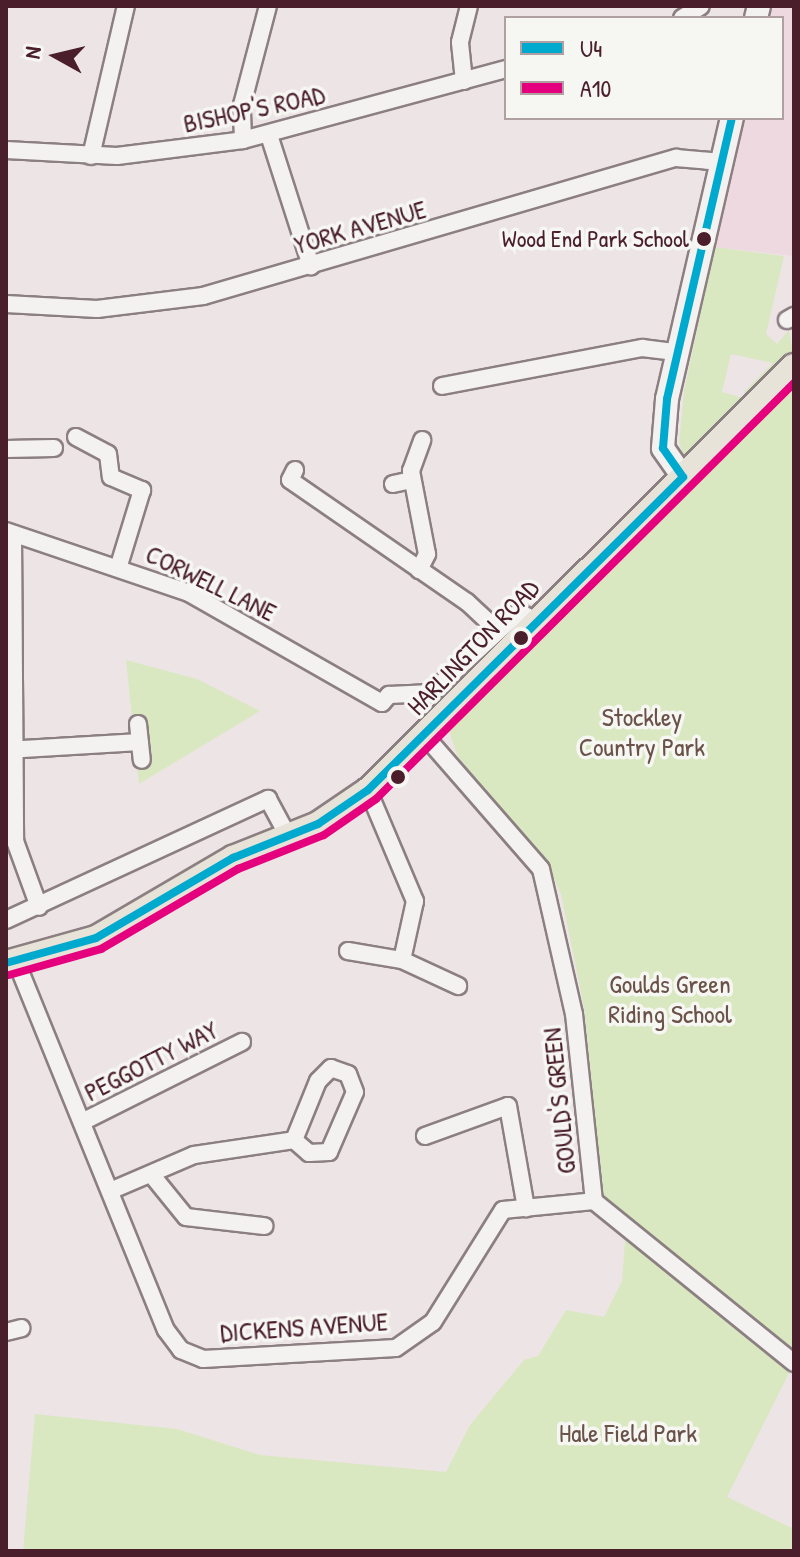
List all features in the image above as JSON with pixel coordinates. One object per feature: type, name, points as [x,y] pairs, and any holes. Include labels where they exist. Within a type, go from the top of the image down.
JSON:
[{"type":"main road","name":"HARLINGTON ROAD","points":[[11,962],[96,938],[233,858],[288,836],[368,790],[794,366]]},
{"type":"street","points":[[91,156],[126,6]]},
{"type":"street","points":[[243,140],[242,105],[268,6]]},
{"type":"street","points":[[464,81],[460,42],[469,6]]},
{"type":"street","name":"BISHOP'S ROAD","points":[[6,150],[91,156],[243,140],[504,70]]},
{"type":"street","points":[[683,477],[663,448],[676,352],[732,120]]},
{"type":"street","points":[[269,135],[311,266]]},
{"type":"street","name":"YORK AVENUE","points":[[6,304],[142,306],[311,266],[676,158],[722,162]]},
{"type":"street","points":[[442,386],[458,377],[642,348],[676,352]]},
{"type":"street","points":[[76,437],[108,454],[111,477],[142,490]]},
{"type":"street","points":[[419,570],[427,554],[412,480],[422,440]]},
{"type":"street","points":[[6,449],[54,448]]},
{"type":"street","points":[[295,470],[290,480],[419,570],[498,631],[519,612],[536,621]]},
{"type":"street","points":[[119,565],[147,472]]},
{"type":"street","points":[[393,484],[412,480]]},
{"type":"street","points":[[9,533],[8,750],[15,841],[39,907]]},
{"type":"street","name":"CORWELL LANE","points":[[9,533],[119,565],[220,609],[382,703],[389,695],[431,693],[498,631]]},
{"type":"street","points":[[138,724],[142,760]]},
{"type":"street","name":"GOULD'S GREEN","points":[[425,736],[541,869],[574,1014],[594,1201],[794,1363]]},
{"type":"street","points":[[8,750],[140,742]]},
{"type":"street","points":[[368,790],[415,901],[402,960]]},
{"type":"street","points":[[6,920],[268,799],[288,836]]},
{"type":"street","points":[[348,951],[402,960],[458,986]]},
{"type":"street","name":"DICKENS AVENUE","points":[[11,962],[82,1122],[166,1330],[181,1350],[203,1359],[396,1348],[433,1322],[503,1210],[594,1201]]},
{"type":"street","name":"PEGGOTTY WAY","points":[[82,1122],[242,1042]]},
{"type":"street","points":[[110,1191],[194,1155],[294,1140],[309,1153],[329,1152],[355,1092],[348,1074],[331,1068],[318,1081],[294,1140]]},
{"type":"street","points":[[425,1136],[508,1106],[526,1208]]},
{"type":"street","points":[[151,1174],[186,1217],[264,1226]]},
{"type":"shaded area","points":[[772,6],[794,6],[794,256],[715,247],[745,120],[784,120],[784,16],[770,16]]},
{"type":"green space","points":[[715,247],[784,256],[766,334],[777,344],[789,330],[794,360],[684,456],[679,443],[684,391]],"holes":[[[731,354],[773,363],[744,392],[747,399],[722,392]]]},
{"type":"green space","points":[[794,366],[794,1363],[727,1497],[794,1529],[794,1551],[23,1551],[35,1414],[177,1429],[260,1455],[446,1472],[470,1425],[524,1360],[538,1356],[566,1310],[604,1317],[622,1281],[625,1241],[604,1206],[584,1007],[561,894],[545,859],[458,757],[444,717]]},
{"type":"green space","points":[[126,660],[197,679],[260,711],[139,784]]},
{"type":"transit line","name":"U4","points":[[683,477],[663,448],[667,399],[732,120]]},
{"type":"transit line","name":"A10","points":[[9,975],[101,949],[238,869],[324,835],[376,799],[794,383]]},
{"type":"transit line","name":"U4","points":[[6,963],[96,938],[233,858],[318,824],[368,790],[683,477]]},
{"type":"place","name":"Wood End Park School","points":[[704,239]]},
{"type":"park label","name":"Stockley Country Park","points":[[642,732]]},
{"type":"park label","name":"Goulds Green Riding School","points":[[670,999]]},
{"type":"park label","name":"Hale Field Park","points":[[628,1433]]}]
